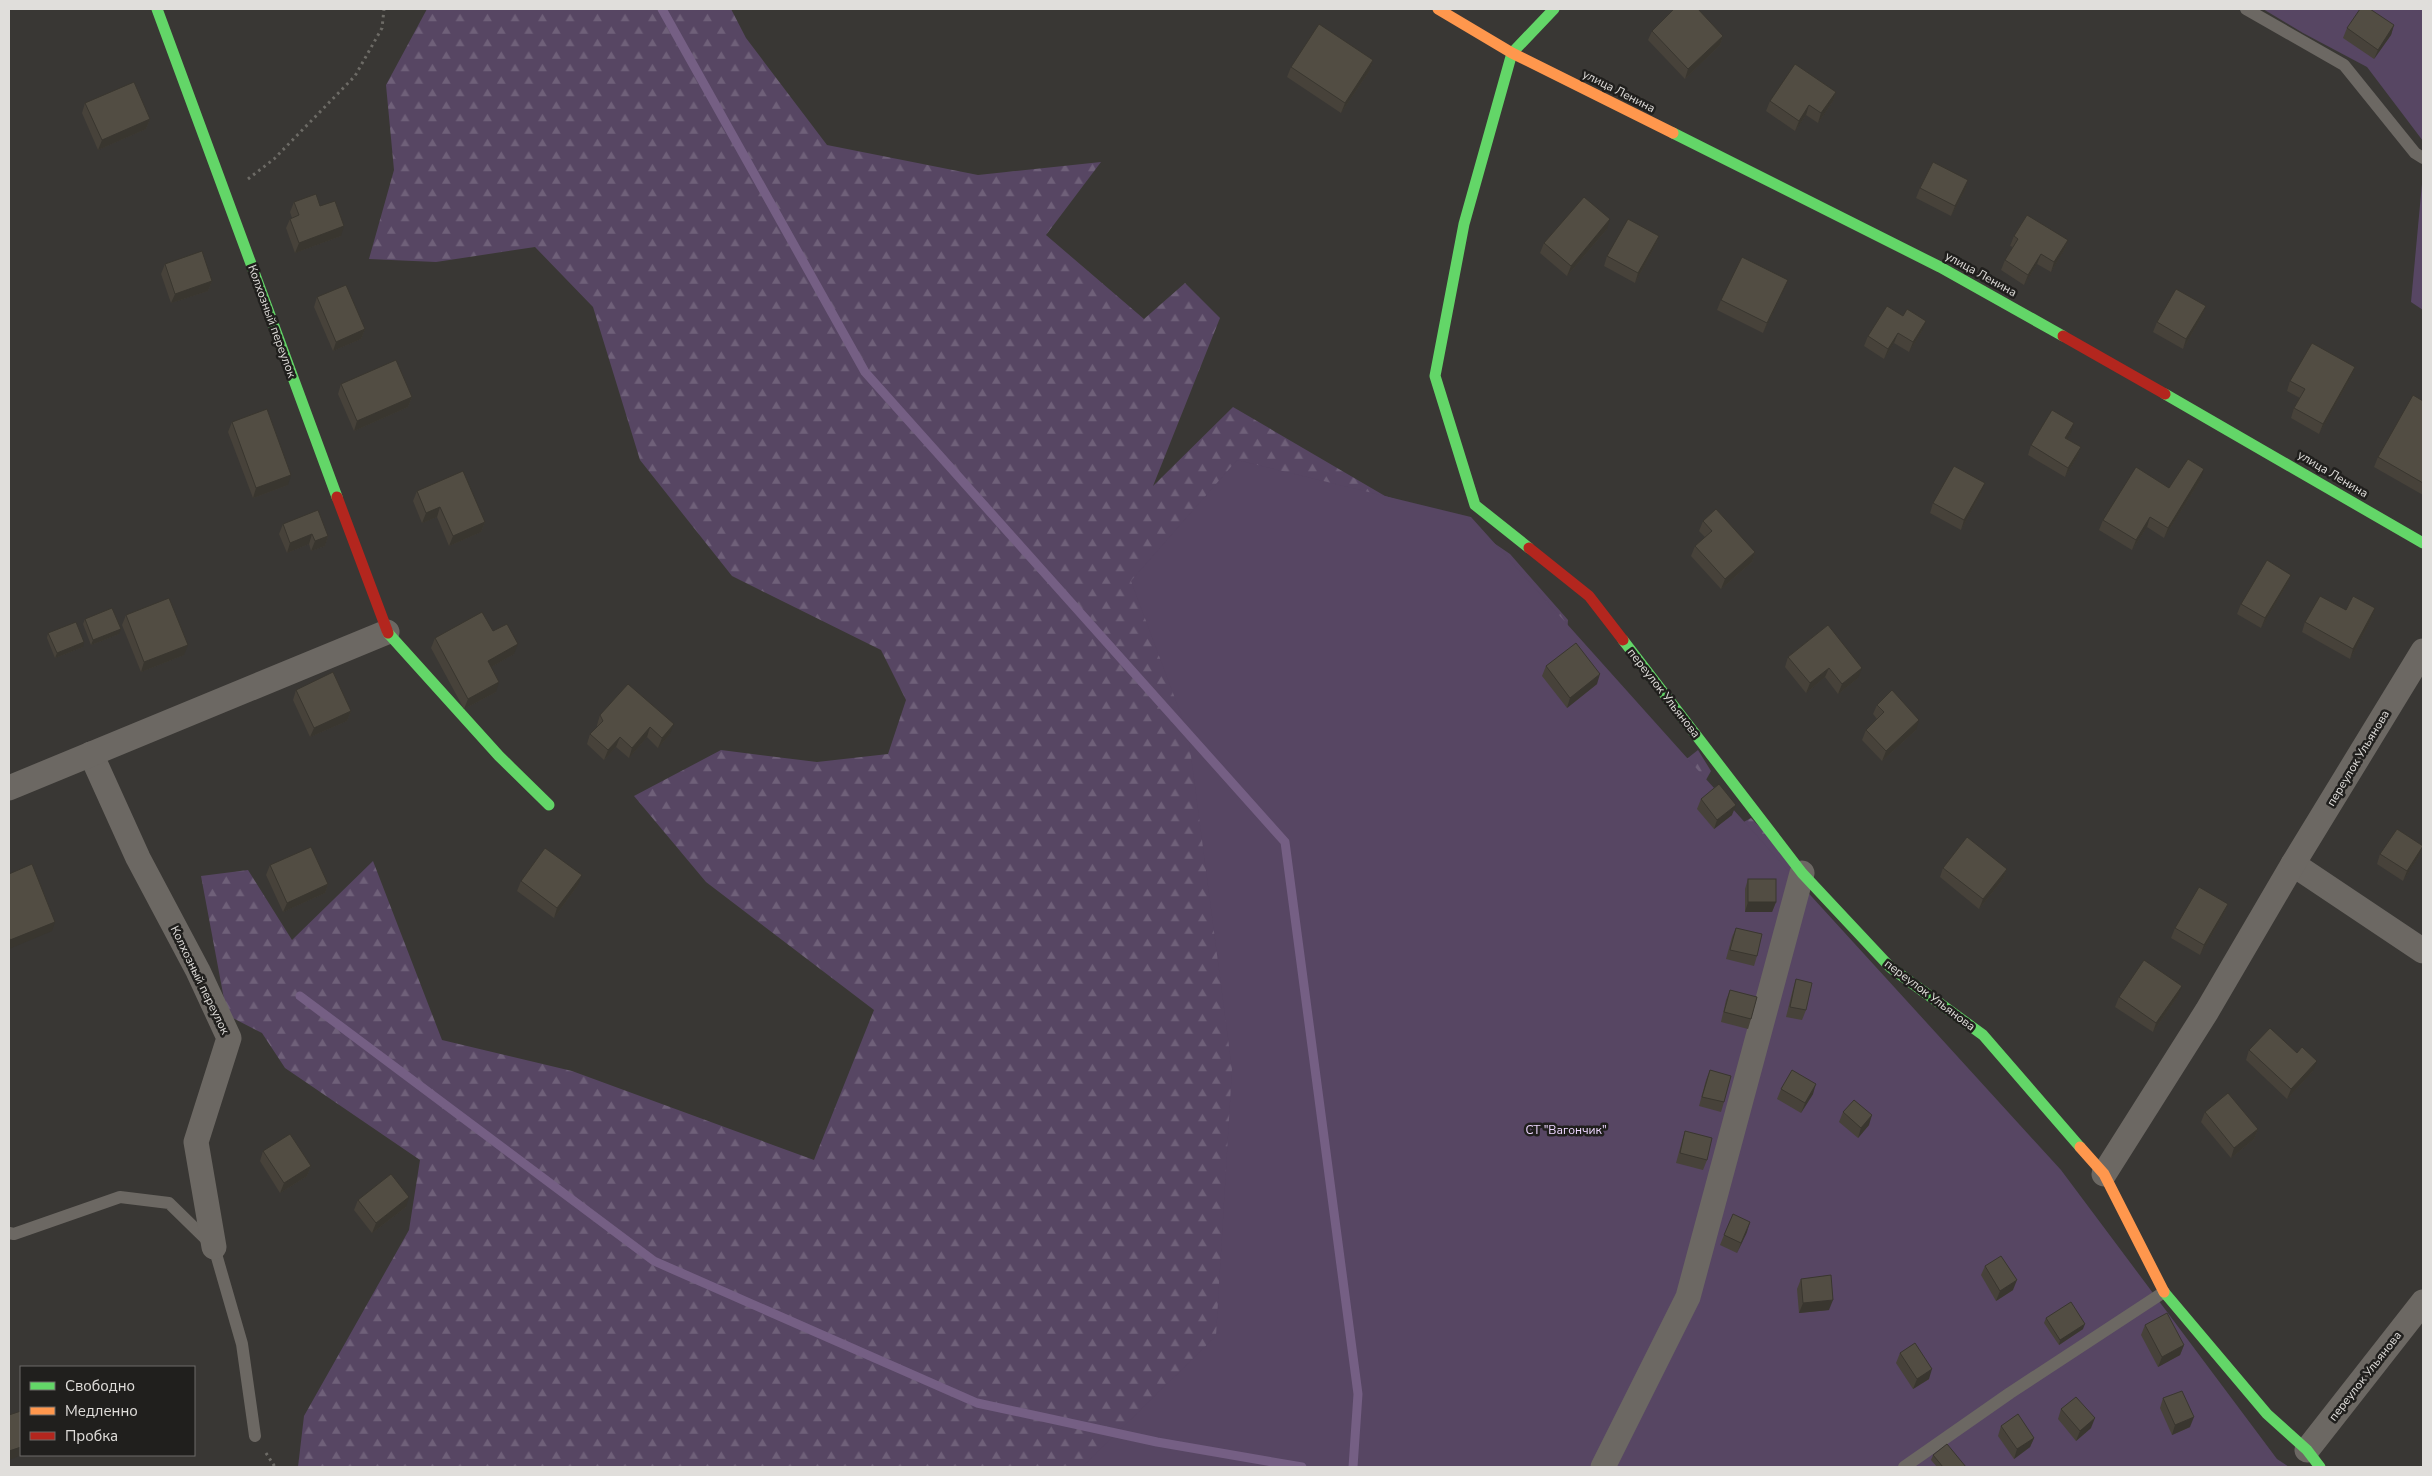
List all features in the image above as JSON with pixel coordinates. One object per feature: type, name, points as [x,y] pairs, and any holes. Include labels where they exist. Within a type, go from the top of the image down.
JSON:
[{"type":"street","name":"Колхозный переулок","points":[[157,9],[387,632],[499,756],[548,805]]},
{"type":"street","name":"улица Ленина","points":[[1438,9],[1512,53],[1940,267],[2280,459],[2423,543]]},
{"type":"street","points":[[1512,53],[1554,9]]},
{"type":"street","name":"переулок Ульянова","points":[[1512,53],[1464,224],[1435,376],[1475,505],[1589,596],[1802,873],[1890,967],[1983,1035],[2104,1174],[2207,1011],[2292,864],[2423,651]]},
{"type":"street","points":[[9,788],[387,632]]},
{"type":"street","name":"Колхозный переулок","points":[[91,754],[138,858],[198,971],[229,1038],[196,1142],[214,1247]]},
{"type":"street","points":[[2292,864],[2423,951]]},
{"type":"street","points":[[1603,1467],[1688,1297],[1802,873]]},
{"type":"street","points":[[2104,1174],[2164,1292],[2267,1414],[2314,1458]]},
{"type":"street","name":"переулок Ульянова","points":[[2314,1458],[2423,1302]]},
{"type":"lane","points":[[2246,9],[2344,65],[2415,153],[2423,158]]},
{"type":"lane","points":[[9,1234],[14,1234],[120,1197],[169,1203],[214,1247],[242,1344],[254,1436]]},
{"type":"lane","points":[[1904,1467],[2010,1393],[2164,1292]]},
{"type":"path","points":[[226,196],[274,160],[355,76],[382,28],[384,9]]},
{"type":"green space","points":[[427,9],[731,9],[746,38],[827,145],[978,175],[1101,162],[1046,235],[1144,319],[1185,283],[1220,318],[1153,486],[1233,407],[1385,496],[1457,518],[1510,554],[1568,620],[1560,719],[1565,855],[1698,750],[1711,771],[1685,817],[1705,843],[1751,818],[1794,862],[1597,1467],[298,1467],[304,1416],[409,1230],[420,1160],[285,1068],[262,1033],[227,1015],[201,876],[248,870],[292,940],[373,861],[442,1040],[572,1071],[814,1160],[874,1010],[706,882],[634,796],[721,750],[817,762],[888,754],[906,700],[881,650],[732,576],[640,460],[593,307],[535,247],[436,262],[369,259],[394,170],[386,85]]},
{"type":"green space","points":[[2263,9],[2423,9],[2423,141],[2367,67]]},
{"type":"green space","points":[[2423,173],[2423,310],[2411,302]]},
{"type":"green space","name":"СТ \"Вагончик\"","points":[[1237,460],[1471,517],[1792,875],[2061,1170],[2277,1459],[2289,1467],[1082,1467],[1216,1336],[1232,1069],[1188,733],[1131,581]]},
{"type":"building","points":[[1674,9],[1698,9],[1723,36],[1688,69],[1652,31]]},
{"type":"building","points":[[2360,9],[2370,9],[2394,25],[2378,50],[2347,28]]},
{"type":"building","points":[[1319,24],[1373,60],[1345,103],[1291,67]]},
{"type":"building","points":[[1795,64],[1836,92],[1821,113],[1809,105],[1799,121],[1770,101]]},
{"type":"building","points":[[134,82],[150,119],[102,140],[85,103]]},
{"type":"building","points":[[1933,162],[1968,180],[1955,206],[1920,188]]},
{"type":"building","points":[[316,194],[320,206],[335,201],[344,226],[299,243],[290,219],[299,215],[294,202]]},
{"type":"building","points":[[1584,197],[1610,219],[1571,266],[1544,243]]},
{"type":"building","points":[[2027,215],[2068,240],[2054,262],[2041,254],[2028,275],[2005,260],[2018,239],[2014,236]]},
{"type":"building","points":[[1628,219],[1659,236],[1638,273],[1607,256]]},
{"type":"building","points":[[202,251],[212,281],[175,294],[165,264]]},
{"type":"building","points":[[1742,257],[1788,280],[1767,323],[1721,300]]},
{"type":"building","points":[[346,285],[365,329],[336,342],[317,297]]},
{"type":"building","points":[[2176,289],[2206,306],[2186,339],[2157,322]]},
{"type":"building","points":[[1887,306],[1903,316],[1907,309],[1926,321],[1913,342],[1898,333],[1888,349],[1868,336]]},
{"type":"building","points":[[2312,343],[2355,367],[2323,424],[2294,408],[2305,389],[2290,381]]},
{"type":"building","points":[[396,360],[412,397],[357,421],[341,384]]},
{"type":"building","points":[[2413,395],[2423,401],[2423,483],[2378,457]]},
{"type":"building","points":[[267,409],[291,475],[256,488],[232,422]]},
{"type":"building","points":[[2052,410],[2074,423],[2065,438],[2081,447],[2068,468],[2031,445]]},
{"type":"building","points":[[2188,459],[2204,469],[2168,528],[2150,517],[2136,540],[2103,520],[2136,467],[2169,488]]},
{"type":"building","points":[[1954,466],[1985,483],[1964,520],[1933,503]]},
{"type":"building","points":[[463,471],[485,522],[453,536],[440,507],[426,513],[417,491]]},
{"type":"building","points":[[1716,509],[1755,552],[1725,579],[1695,546],[1712,531],[1703,521]]},
{"type":"building","points":[[318,510],[328,536],[315,541],[312,534],[290,543],[283,524]]},
{"type":"building","points":[[2267,560],[2291,575],[2265,618],[2241,604]]},
{"type":"building","points":[[2320,596],[2346,610],[2353,596],[2375,608],[2353,649],[2305,622]]},
{"type":"building","points":[[169,598],[188,645],[144,662],[126,615]]},
{"type":"building","points":[[112,608],[121,629],[93,640],[85,619]]},
{"type":"building","points":[[482,612],[493,631],[507,624],[518,644],[488,661],[499,682],[468,699],[435,638]]},
{"type":"building","points":[[76,622],[84,642],[57,653],[48,633]]},
{"type":"building","points":[[1828,625],[1862,668],[1842,684],[1829,668],[1810,683],[1788,657]]},
{"type":"building","points":[[1576,643],[1600,674],[1570,698],[1546,666]]},
{"type":"building","points":[[333,672],[351,711],[314,728],[296,690]]},
{"type":"building","points":[[628,684],[674,724],[662,738],[650,727],[632,748],[620,737],[608,750],[590,734],[603,721],[600,715]]},
{"type":"building","points":[[1892,690],[1919,720],[1886,751],[1866,730],[1884,712],[1877,705]]},
{"type":"building","points":[[1719,784],[1736,805],[1717,820],[1701,799]]},
{"type":"building","points":[[2397,829],[2423,846],[2407,871],[2380,854]]},
{"type":"building","points":[[1967,837],[2007,869],[1983,899],[1943,868]]},
{"type":"building","points":[[311,847],[328,884],[287,903],[270,865]]},
{"type":"building","points":[[545,848],[582,875],[557,908],[521,881]]},
{"type":"building","points":[[32,864],[55,922],[10,940],[9,874]]},
{"type":"building","points":[[1748,879],[1776,879],[1776,902],[1748,902]]},
{"type":"building","points":[[2199,887],[2228,904],[2204,945],[2175,928]]},
{"type":"building","points":[[1736,928],[1762,934],[1757,956],[1730,950]]},
{"type":"building","points":[[2144,960],[2182,986],[2156,1023],[2119,997]]},
{"type":"building","points":[[1796,979],[1812,983],[1806,1010],[1790,1007]]},
{"type":"building","points":[[1730,990],[1757,997],[1751,1019],[1724,1012]]},
{"type":"building","points":[[2270,1028],[2297,1053],[2302,1047],[2317,1061],[2291,1089],[2249,1050]]},
{"type":"building","points":[[1710,1070],[1731,1076],[1724,1102],[1702,1097]]},
{"type":"building","points":[[1792,1070],[1816,1084],[1805,1103],[1781,1089]]},
{"type":"building","points":[[2228,1093],[2258,1129],[2234,1148],[2205,1112]]},
{"type":"building","points":[[1854,1100],[1872,1115],[1861,1128],[1843,1112]]},
{"type":"building","points":[[1685,1131],[1712,1138],[1707,1160],[1680,1153]]},
{"type":"building","points":[[290,1134],[311,1166],[284,1183],[263,1151]]},
{"type":"building","points":[[391,1174],[409,1197],[376,1223],[358,1200]]},
{"type":"building","points":[[1733,1214],[1750,1222],[1741,1243],[1724,1235]]},
{"type":"building","points":[[2001,1256],[2017,1280],[2000,1291],[1985,1266]]},
{"type":"building","points":[[1831,1275],[1833,1300],[1803,1303],[1801,1279]]},
{"type":"building","points":[[2071,1302],[2085,1324],[2060,1340],[2046,1318]]},
{"type":"building","points":[[2167,1313],[2184,1345],[2162,1357],[2145,1325]]},
{"type":"building","points":[[1915,1343],[1932,1369],[1917,1379],[1900,1353]]},
{"type":"building","points":[[2182,1391],[2194,1417],[2175,1425],[2163,1398]]},
{"type":"building","points":[[2076,1397],[2095,1418],[2080,1431],[2061,1409]]},
{"type":"building","points":[[20,1411],[20,1447],[9,1451],[9,1415]]},
{"type":"building","points":[[2018,1414],[2034,1438],[2017,1449],[2001,1426]]},
{"type":"building","points":[[1947,1444],[1966,1467],[1943,1467],[1933,1455]]},
{"type":"waterway","points":[[662,9],[865,372],[1285,842],[1358,1394],[1353,1467]]},
{"type":"waterway","points":[[300,996],[654,1261],[977,1403],[1157,1442],[1302,1467]]},
{"type":"traffic: fast","points":[[157,9],[337,497]]},
{"type":"traffic: fast","points":[[1529,548],[1475,505],[1435,376],[1464,224],[1512,53],[1554,9]]},
{"type":"traffic: fast","points":[[1673,133],[1940,267],[2063,336]]},
{"type":"traffic: fast","points":[[2165,394],[2423,543]]},
{"type":"traffic: fast","points":[[388,633],[499,756],[549,805]]},
{"type":"traffic: fast","points":[[1623,640],[1802,873],[1890,967],[1983,1035],[2080,1147]]},
{"type":"traffic: fast","points":[[2164,1292],[2267,1414],[2307,1450],[2320,1467]]},
{"type":"traffic: slow","points":[[1438,9],[1512,53],[1673,133]]},
{"type":"traffic: slow","points":[[2080,1147],[2104,1174],[2164,1292]]},
{"type":"traffic: jam","points":[[2063,336],[2165,394]]},
{"type":"traffic: jam","points":[[337,497],[388,633]]},
{"type":"traffic: jam","points":[[1529,548],[1589,596],[1623,640]]}]
